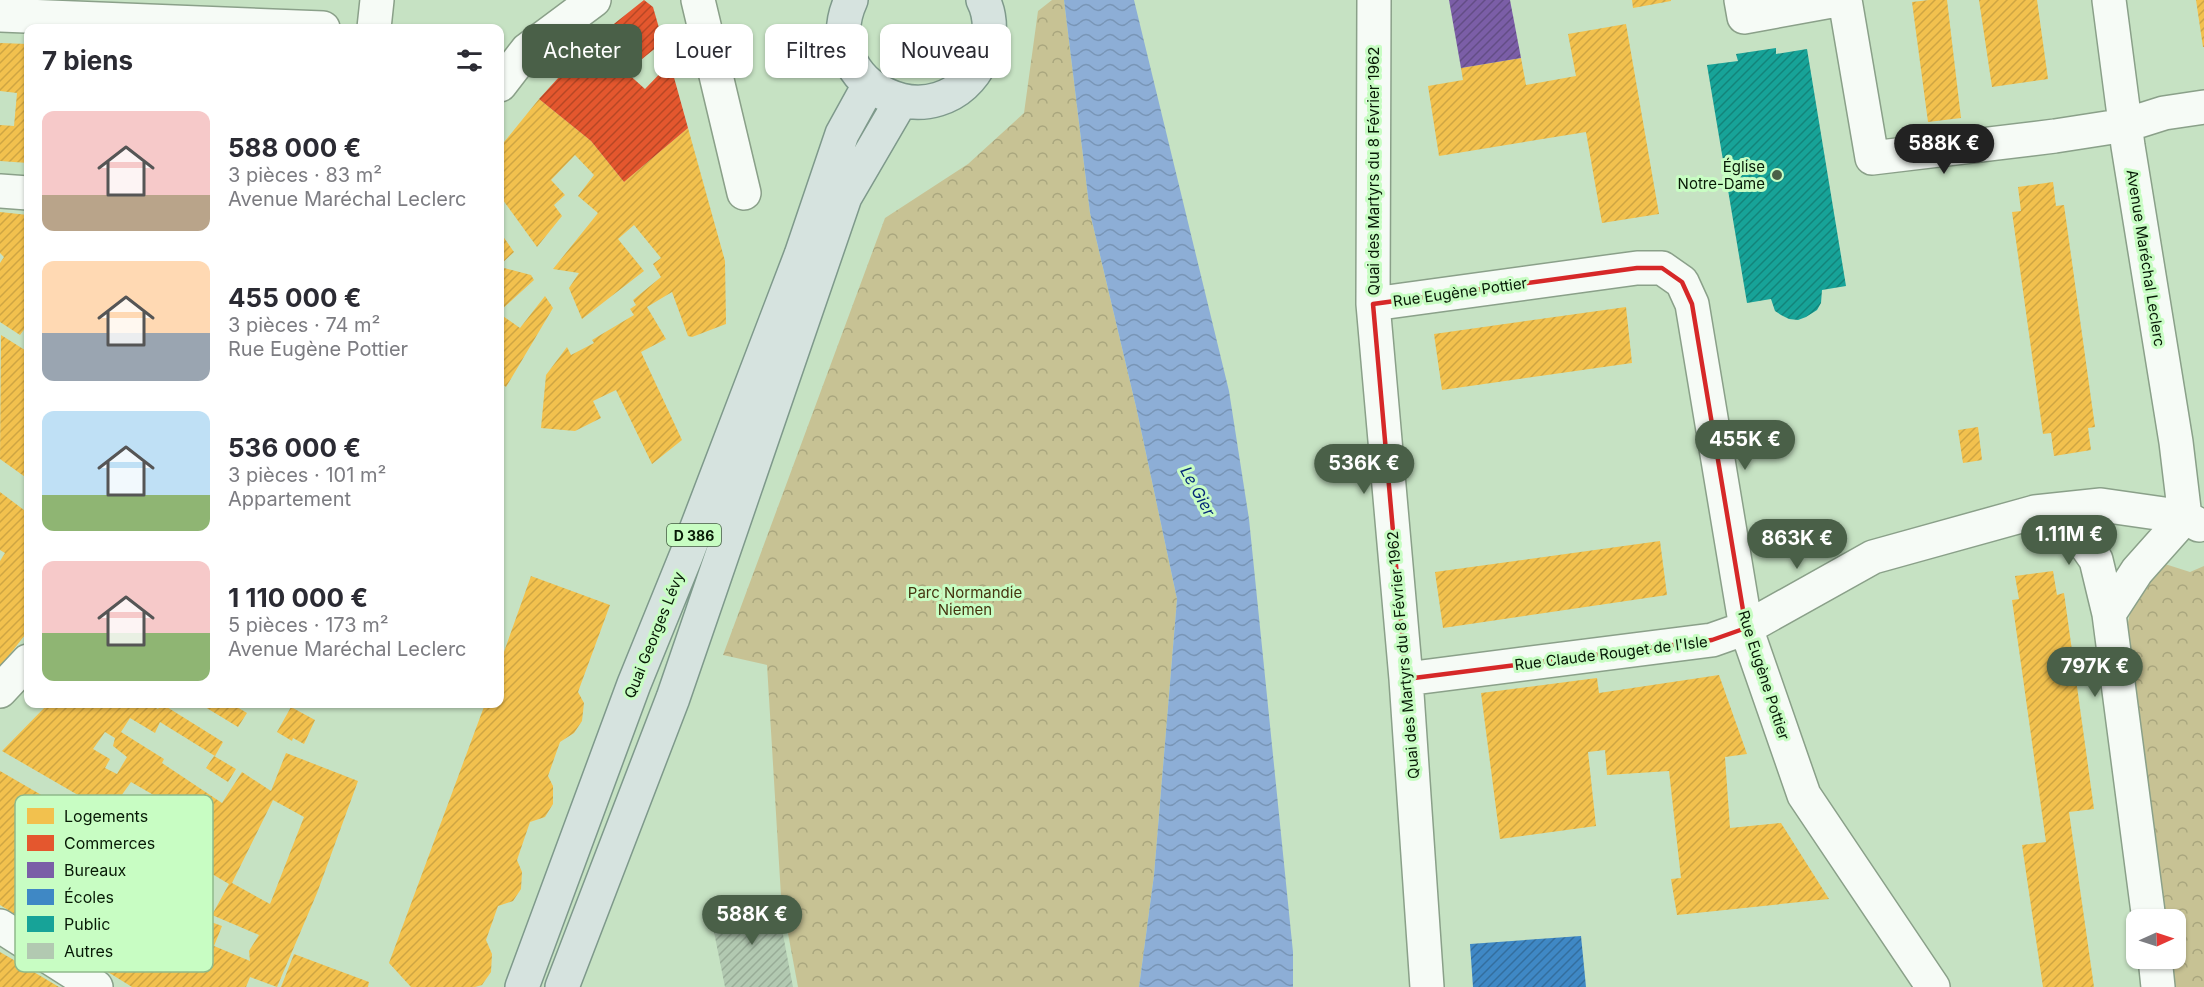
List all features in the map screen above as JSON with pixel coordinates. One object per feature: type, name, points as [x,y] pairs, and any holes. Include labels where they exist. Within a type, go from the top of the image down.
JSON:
[{"type":"main road","points":[[851,0],[846,11],[844,38],[852,63],[869,85],[884,95],[901,101],[922,103],[942,98],[961,88],[977,71],[987,49],[990,26],[985,1]]},
{"type":"main road","name":"Quai Georges Lévy","points":[[522,987],[634,684],[801,255],[842,134],[869,85]]},
{"type":"main road","name":"D 386","points":[[562,987],[673,698],[845,198],[901,101]]},
{"type":"street","points":[[374,24],[376,0]]},
{"type":"street","points":[[504,74],[513,48],[594,0]]},
{"type":"street","points":[[698,0],[744,194]]},
{"type":"street","name":"Quai des Martyrs du 8 Février 1962","points":[[1374,0],[1373,304],[1406,679],[1427,987]]},
{"type":"street","points":[[1741,0],[1744,17],[1837,0]]},
{"type":"street","points":[[1845,0],[1872,158],[2055,136],[2126,125],[2164,113],[2204,107]]},
{"type":"street","name":"Avenue Maréchal Leclerc","points":[[2109,0],[2129,158],[2176,442],[2195,523]]},
{"type":"street","points":[[0,15],[224,24]]},
{"type":"street","points":[[0,190],[24,193]]},
{"type":"street","name":"Rue Eugène Pottier","points":[[1373,304],[1637,268],[1662,268],[1682,282],[1692,304],[1746,628],[1804,795],[1933,987]]},
{"type":"street","name":"Rue Claude Rouget de l'Isle","points":[[1406,679],[1712,640],[1746,628],[1873,557],[2035,512],[2101,506],[2195,523]]},
{"type":"street","points":[[2035,512],[2078,534],[2096,560],[2109,614],[2149,909]]},
{"type":"street","points":[[2109,614],[2137,571],[2195,523]]},
{"type":"street","points":[[0,691],[24,665]]},
{"type":"street","points":[[0,926],[15,936]]},
{"type":"street","points":[[2156,969],[2158,987]]},
{"type":"street","points":[[72,972],[96,987]]},
{"type":"highlighted area","points":[[1637,268],[1662,268],[1682,282],[1692,304],[1746,628],[1712,640],[1406,679],[1373,304]]},
{"type":"green space","name":"Parc Normandie Niemen","points":[[1052,0],[1064,0],[1090,213],[1137,411],[1177,599],[1154,875],[1139,987],[798,987],[781,896],[767,665],[723,655],[885,218],[968,164],[1024,113],[1038,11]]},
{"type":"green space","points":[[2165,564],[2190,572],[2204,566],[2204,987],[2173,987],[2170,969],[2186,969],[2186,909],[2163,909],[2125,636],[2134,595]]},
{"type":"water","name":"Le Gier","points":[[1064,0],[1134,0],[1229,391],[1249,519],[1293,952],[1293,987],[1139,987],[1154,875],[1177,599],[1137,411],[1090,213]]},
{"type":"building: Logements","points":[[1632,0],[1671,0],[1671,1],[1633,8]]},
{"type":"building: Logements","points":[[1947,0],[1961,118],[1928,122],[1912,2]]},
{"type":"building: Logements","points":[[1979,0],[2037,0],[2048,79],[1992,87]]},
{"type":"building: Logements","points":[[2196,0],[2204,0],[2204,47],[2203,47]]},
{"type":"building: Logements","points":[[1626,24],[1659,214],[1602,223],[1586,132],[1439,156],[1428,86],[1463,80],[1461,68],[1521,58],[1526,85],[1576,76],[1568,34]]},
{"type":"building: Logements","points":[[0,43],[24,44],[24,163],[0,161],[0,125],[14,126],[17,93],[0,91]]},
{"type":"building: Logements","points":[[539,99],[591,141],[624,182],[688,128],[725,261],[726,324],[692,337],[688,336],[672,292],[647,307],[666,339],[641,352],[682,440],[652,464],[616,390],[593,401],[601,418],[575,431],[541,428],[546,375],[567,347],[571,355],[594,343],[592,340],[634,315],[630,309],[636,305],[633,300],[661,277],[653,264],[661,258],[634,225],[618,239],[644,271],[582,319],[569,288],[579,273],[553,269],[598,213],[578,196],[594,175],[575,155],[551,180],[565,195],[554,205],[562,216],[537,247],[504,202],[504,142]]},
{"type":"building: Logements","points":[[2053,182],[2056,206],[2064,205],[2095,427],[2088,428],[2091,450],[2054,456],[2051,433],[2043,434],[2012,212],[2021,211],[2018,187]]},
{"type":"building: Logements","points":[[0,212],[24,215],[24,330],[20,335],[0,322],[0,263],[4,257],[0,253]]},
{"type":"building: Logements","points":[[504,238],[514,252],[504,261]]},
{"type":"building: Logements","points":[[504,268],[531,275],[534,280],[504,307]]},
{"type":"building: Logements","points":[[545,296],[553,308],[506,387],[504,385],[504,317],[520,328]]},
{"type":"building: Logements","points":[[1626,307],[1632,363],[1442,390],[1434,334]]},
{"type":"building: Logements","points":[[1,335],[24,349],[24,476],[0,459]]},
{"type":"building: Logements","points":[[1978,427],[1982,460],[1963,463],[1958,430]]},
{"type":"building: Logements","points":[[0,492],[24,510],[24,636],[0,667],[0,561],[5,553],[0,550]]},
{"type":"building: Logements","points":[[1660,541],[1667,595],[1443,628],[1435,572]]},
{"type":"building: Logements","points":[[2053,571],[2057,595],[2064,593],[2094,809],[2069,812],[2094,987],[2043,987],[2022,845],[2046,842],[2012,600],[2019,599],[2015,576]]},
{"type":"building: Logements","points":[[531,576],[610,605],[578,692],[584,703],[582,721],[574,733],[560,742],[548,776],[553,786],[553,804],[545,817],[530,822],[517,860],[522,872],[521,889],[513,901],[498,906],[486,940],[492,954],[491,972],[482,985],[475,987],[411,987],[389,963],[484,708],[504,708],[504,652]]},
{"type":"building: Logements","points":[[1719,675],[1747,754],[1725,757],[1730,828],[1781,823],[1829,899],[1677,915],[1671,879],[1681,878],[1669,771],[1607,775],[1605,750],[1588,752],[1596,826],[1500,839],[1481,693],[1597,678],[1599,693]]},
{"type":"building: Logements","points":[[44,708],[168,708],[223,742],[215,756],[160,722],[155,733],[130,718],[121,732],[164,759],[162,763],[210,795],[154,795],[131,782],[122,795],[78,795],[2,751]],"holes":[[[105,732],[115,738],[113,746],[127,757],[117,774],[105,768],[110,759],[93,749]]]},
{"type":"building: Logements","points":[[207,708],[239,708],[247,713],[238,727]]},
{"type":"building: Logements","points":[[290,708],[315,720],[304,744],[293,738],[292,741],[277,732]]},
{"type":"building: Logements","points":[[286,753],[358,781],[317,893],[277,987],[250,977],[246,987],[132,987],[108,972],[213,972],[213,923],[222,926],[214,946],[250,961],[249,951],[259,935],[213,915],[229,884],[213,875],[213,797],[222,803],[242,772],[271,791]],"holes":[[[273,800],[304,817],[270,904],[232,883]]]},
{"type":"building: Logements","points":[[214,756],[236,769],[228,782],[206,768]]},
{"type":"building: Logements","points":[[0,771],[41,795],[15,795],[15,914],[0,905]]},
{"type":"building: Logements","points":[[0,952],[15,961],[15,972],[34,972],[59,987],[0,987]]},
{"type":"building: Logements","points":[[294,954],[369,982],[368,987],[281,987]]},
{"type":"building: Commerces","points":[[644,0],[653,7],[658,24],[654,24],[654,49],[642,59],[642,24],[614,24]]},
{"type":"building: Commerces","points":[[558,78],[633,78],[645,89],[656,78],[674,78],[688,128],[624,182],[591,141],[539,99]]},
{"type":"building: Bureaux","points":[[1449,0],[1510,0],[1521,58],[1461,68]]},
{"type":"building: Écoles","points":[[1581,936],[1586,987],[1473,987],[1470,944]]},
{"type":"building: Public","name":"Église Notre-Dame","points":[[1776,48],[1776,54],[1807,49],[1846,286],[1822,290],[1821,303],[1817,310],[1798,320],[1789,319],[1775,311],[1771,299],[1747,303],[1707,65],[1738,61],[1736,54]]},
{"type":"building: Autres","points":[[776,898],[793,987],[725,987],[710,912]]},
{"type":"place","name":"Église Notre-Dame","points":[[1777,175]]}]
